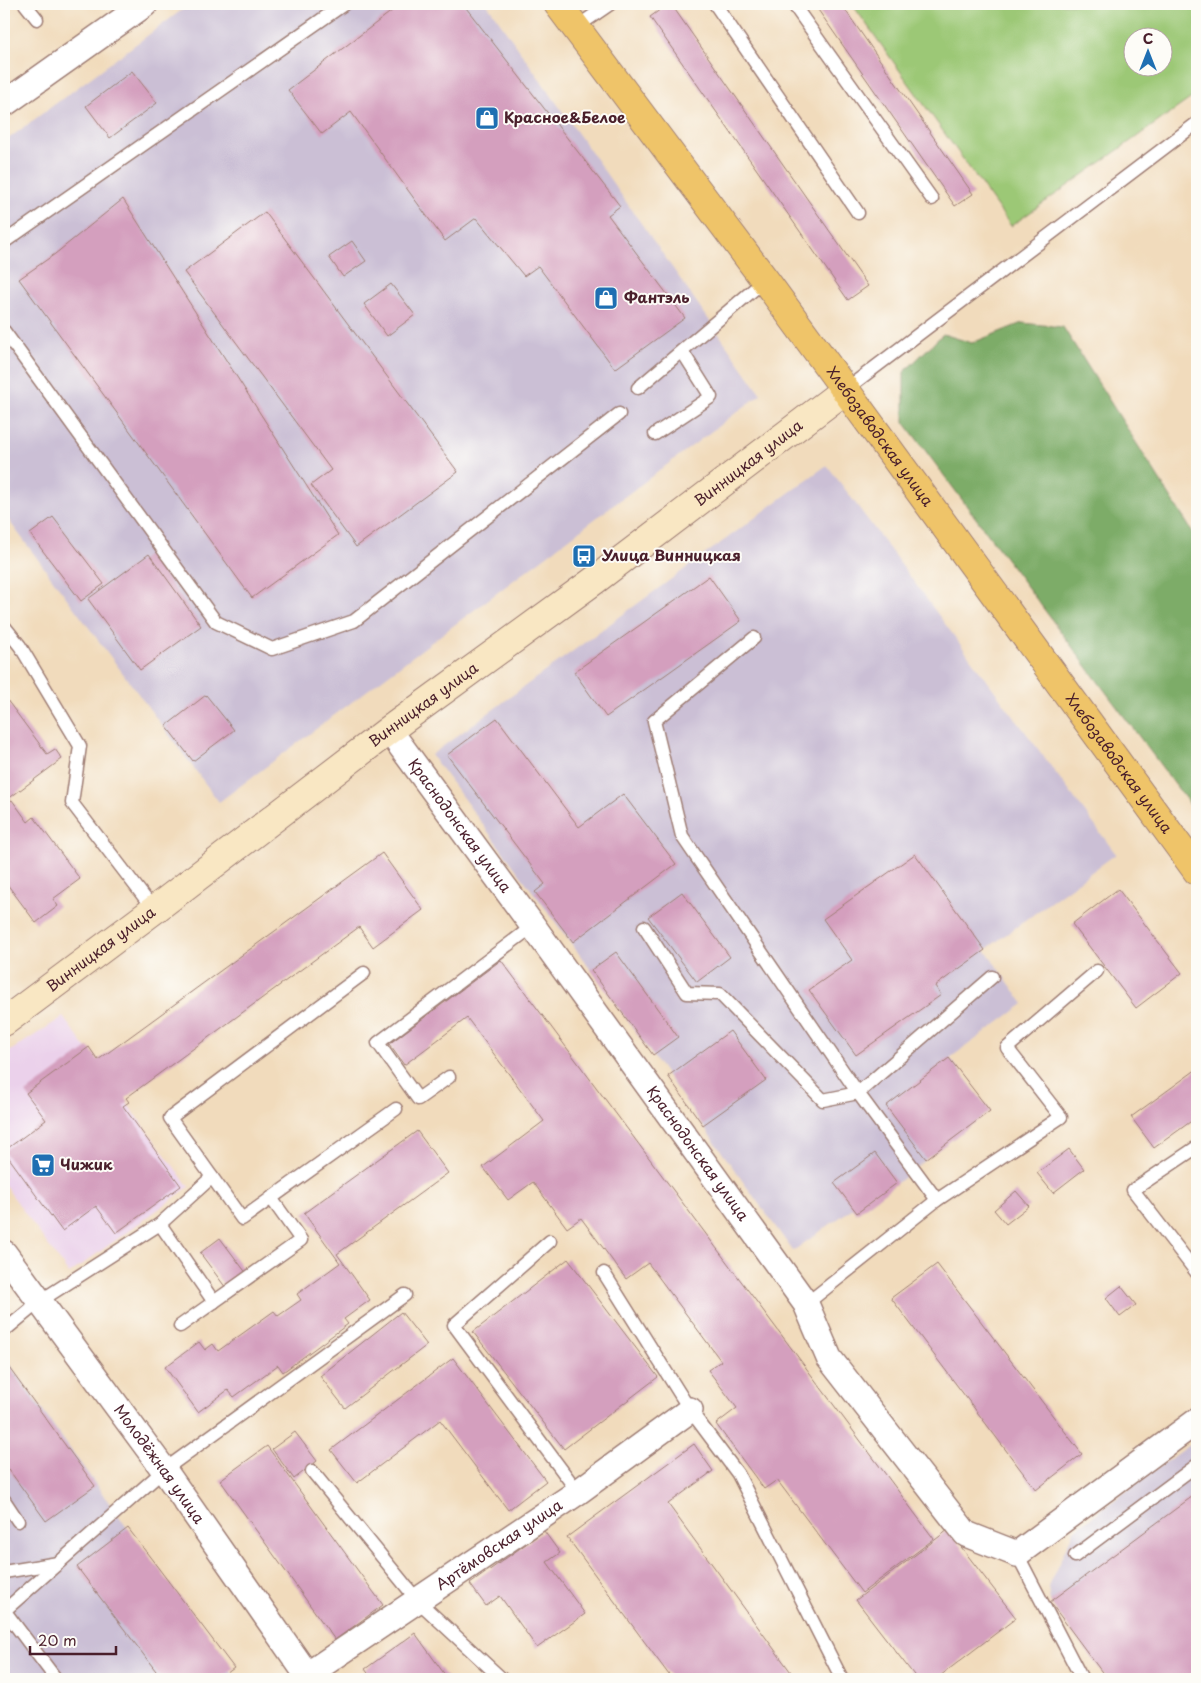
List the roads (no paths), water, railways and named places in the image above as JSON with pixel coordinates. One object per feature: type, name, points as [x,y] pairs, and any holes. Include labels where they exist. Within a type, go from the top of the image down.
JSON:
[{"type":"main road","name":"Хлебозаводская улица","points":[[558,4],[765,280],[1197,871]]},
{"type":"street","points":[[4,104],[145,4]]},
{"type":"street","name":"Винницкая улица","points":[[4,1022],[154,910],[388,730],[595,580],[845,390]]},
{"type":"street","name":"Краснодонская улица","points":[[388,730],[534,926],[806,1304],[828,1358],[966,1534],[1017,1554]]},
{"type":"street","name":"Молодёжная улица","points":[[4,1253],[164,1470],[308,1677]]},
{"type":"street","name":"Артёмовская улица","points":[[308,1677],[578,1492],[690,1410]]},
{"type":"street","points":[[1017,1554],[1197,1421]]},
{"type":"lane","points":[[25,4],[37,19]]},
{"type":"lane","points":[[4,242],[344,4]]},
{"type":"lane","points":[[575,28],[610,4]]},
{"type":"lane","points":[[715,4],[858,213]]},
{"type":"lane","points":[[793,4],[932,199]]},
{"type":"lane","points":[[845,390],[1197,123]]},
{"type":"lane","points":[[638,388],[765,280]]},
{"type":"lane","points":[[4,331],[216,622],[272,649],[354,621],[619,414]]},
{"type":"lane","points":[[655,434],[710,397],[682,351]]},
{"type":"lane","points":[[4,626],[20,646],[80,746],[72,803],[154,910]]},
{"type":"lane","points":[[754,638],[654,721],[682,836],[858,1093],[937,1200]]},
{"type":"lane","points":[[449,1077],[418,1099],[378,1043],[534,926]]},
{"type":"lane","points":[[644,927],[687,993],[720,994],[823,1100],[858,1093],[992,977]]},
{"type":"lane","points":[[806,1304],[937,1200],[1061,1117],[1007,1048],[1097,971]]},
{"type":"lane","points":[[364,973],[170,1118],[242,1219],[396,1109]]},
{"type":"lane","points":[[1197,1147],[1133,1190],[1197,1273]]},
{"type":"lane","points":[[4,1331],[40,1301],[160,1224],[212,1177]]},
{"type":"lane","points":[[180,1326],[301,1240],[271,1198]]},
{"type":"lane","points":[[160,1224],[214,1302]]},
{"type":"lane","points":[[550,1241],[454,1325],[578,1492]]},
{"type":"lane","points":[[604,1273],[690,1410],[738,1474],[842,1679]]},
{"type":"lane","points":[[56,1679],[4,1610],[164,1470],[405,1295]]},
{"type":"lane","points":[[1075,1556],[1197,1465]]},
{"type":"lane","points":[[312,1471],[418,1601],[502,1679]]},
{"type":"lane","points":[[4,1500],[18,1521]]},
{"type":"lane","points":[[1017,1554],[1082,1679]]},
{"type":"lane","points":[[4,1572],[58,1563]]},
{"type":"place","name":"Красное&Белое","points":[[487,118]]},
{"type":"place","name":"Фантэль","points":[[606,298]]},
{"type":"place","name":"Улица Винницкая","points":[[584,556]]},
{"type":"place","name":"Чижик","points":[[43,1165]]}]
